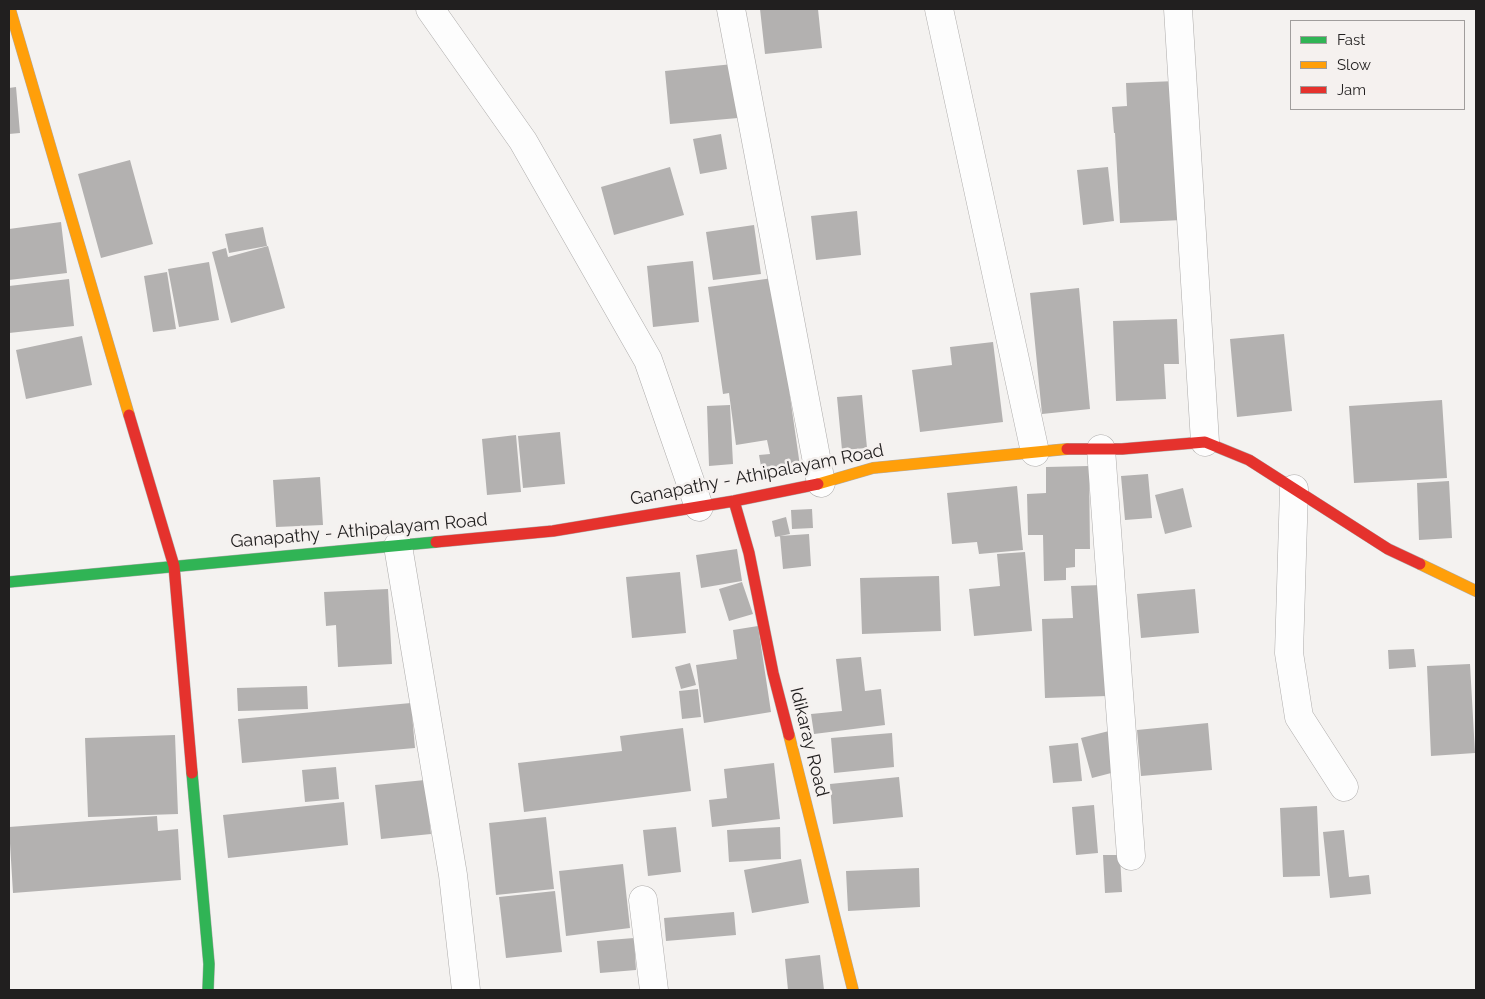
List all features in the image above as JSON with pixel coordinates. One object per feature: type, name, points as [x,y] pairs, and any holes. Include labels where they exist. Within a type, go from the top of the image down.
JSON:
[{"type":"main road","points":[[10,9],[174,566],[209,964],[208,990]]},
{"type":"main road","name":"Ganapathy - Athipalayam Road","points":[[9,582],[553,531],[734,501],[821,483],[873,468],[1076,448],[1100,449],[1204,442],[1249,460],[1388,549],[1476,591]]},
{"type":"main road","name":"Idikaray Road","points":[[734,501],[749,553],[773,673],[853,990]]},
{"type":"street","points":[[430,9],[523,141],[648,360],[699,507]]},
{"type":"street","points":[[731,9],[821,483]]},
{"type":"street","points":[[939,9],[1035,452]]},
{"type":"street","points":[[1178,9],[1204,442]]},
{"type":"street","points":[[1100,449],[1131,856]]},
{"type":"street","points":[[1294,489],[1290,653],[1298,716],[1344,787]]},
{"type":"street","points":[[398,546],[453,875],[466,990]]},
{"type":"street","points":[[643,900],[654,990]]},
{"type":"building","points":[[760,9],[818,9],[822,48],[765,54]]},
{"type":"building","points":[[733,64],[738,118],[670,124],[665,71]]},
{"type":"building","points":[[1176,81],[1182,220],[1120,223],[1112,107],[1127,106],[1126,83]]},
{"type":"building","points":[[16,87],[20,133],[9,134],[9,88]]},
{"type":"building","points":[[721,134],[727,169],[700,174],[693,139]]},
{"type":"building","points":[[130,160],[153,244],[101,258],[78,174]]},
{"type":"building","points":[[670,167],[684,215],[614,235],[601,187]]},
{"type":"building","points":[[1108,167],[1114,221],[1083,225],[1077,170]]},
{"type":"building","points":[[857,211],[861,255],[816,260],[811,216]]},
{"type":"building","points":[[61,222],[67,273],[9,280],[9,229]]},
{"type":"building","points":[[754,225],[761,274],[713,280],[706,232]]},
{"type":"building","points":[[263,227],[267,246],[229,253],[225,234]]},
{"type":"building","points":[[268,246],[285,308],[231,323],[212,252],[226,248],[228,257]]},
{"type":"building","points":[[693,261],[699,322],[653,327],[647,266]]},
{"type":"building","points":[[209,262],[219,320],[179,327],[168,269]]},
{"type":"building","points":[[167,272],[176,329],[153,332],[144,276]]},
{"type":"building","points":[[773,278],[800,466],[762,472],[759,455],[770,454],[767,440],[736,445],[729,393],[723,394],[708,287]]},
{"type":"building","points":[[69,279],[74,326],[9,333],[9,286]]},
{"type":"building","points":[[1079,288],[1090,409],[1042,414],[1030,293]]},
{"type":"building","points":[[1177,319],[1179,364],[1164,364],[1166,399],[1116,401],[1113,321]]},
{"type":"building","points":[[1284,334],[1292,411],[1237,417],[1230,339]]},
{"type":"building","points":[[82,336],[92,385],[26,399],[16,350]]},
{"type":"building","points":[[993,342],[1003,422],[920,432],[912,370],[952,365],[950,347]]},
{"type":"building","points":[[862,395],[867,448],[842,450],[837,397]]},
{"type":"building","points":[[1442,400],[1447,478],[1354,483],[1349,406]]},
{"type":"building","points":[[730,405],[733,464],[709,466],[707,406]]},
{"type":"building","points":[[560,432],[565,484],[523,488],[518,436]]},
{"type":"building","points":[[516,435],[521,492],[487,495],[482,439]]},
{"type":"building","points":[[1089,466],[1090,549],[1075,549],[1075,567],[1066,568],[1066,580],[1044,581],[1043,535],[1028,535],[1027,494],[1046,493],[1046,467]]},
{"type":"building","points":[[1148,474],[1152,518],[1125,520],[1121,476]]},
{"type":"building","points":[[320,477],[323,525],[276,527],[273,480]]},
{"type":"building","points":[[1449,481],[1452,538],[1419,540],[1417,483]]},
{"type":"building","points":[[1017,486],[1023,550],[979,554],[977,542],[952,544],[947,493]]},
{"type":"building","points":[[1183,488],[1192,527],[1165,534],[1155,495]]},
{"type":"building","points":[[812,509],[813,528],[792,529],[791,510]]},
{"type":"building","points":[[786,517],[790,534],[775,537],[772,521]]},
{"type":"building","points":[[809,534],[811,566],[783,569],[780,536]]},
{"type":"building","points":[[737,549],[742,581],[701,588],[696,555]]},
{"type":"building","points":[[1025,552],[1032,631],[974,636],[969,589],[1000,586],[997,554]]},
{"type":"building","points":[[680,572],[686,633],[632,638],[626,577]]},
{"type":"building","points":[[939,576],[941,631],[862,634],[860,578]]},
{"type":"building","points":[[742,582],[753,614],[729,621],[719,589]]},
{"type":"building","points":[[1102,585],[1107,696],[1045,698],[1042,619],[1073,618],[1071,586]]},
{"type":"building","points":[[388,589],[392,664],[338,667],[336,625],[326,626],[324,592]]},
{"type":"building","points":[[1195,589],[1199,633],[1141,638],[1137,594]]},
{"type":"building","points":[[758,626],[771,712],[704,723],[696,665],[737,659],[733,630]]},
{"type":"building","points":[[1414,649],[1416,667],[1389,669],[1388,650]]},
{"type":"building","points":[[861,657],[865,691],[881,689],[885,725],[814,734],[811,714],[842,711],[836,659]]},
{"type":"building","points":[[690,663],[696,685],[681,689],[675,667]]},
{"type":"building","points":[[1470,664],[1475,753],[1431,756],[1427,666]]},
{"type":"building","points":[[307,686],[308,709],[238,711],[237,688]]},
{"type":"building","points":[[698,689],[701,717],[682,719],[679,691]]},
{"type":"building","points":[[411,703],[415,748],[242,763],[238,719]]},
{"type":"building","points":[[1208,723],[1212,770],[1141,776],[1137,730]]},
{"type":"building","points":[[683,728],[691,791],[524,812],[518,763],[622,751],[620,736]]},
{"type":"building","points":[[1109,731],[1119,771],[1092,778],[1081,738]]},
{"type":"building","points":[[892,733],[894,767],[834,773],[831,738]]},
{"type":"building","points":[[175,735],[178,814],[88,817],[85,738]]},
{"type":"building","points":[[1078,743],[1082,781],[1053,783],[1049,746]]},
{"type":"building","points":[[774,763],[780,819],[712,827],[709,800],[727,798],[724,769]]},
{"type":"building","points":[[336,767],[339,799],[305,802],[302,770]]},
{"type":"building","points":[[899,777],[903,817],[833,824],[830,784]]},
{"type":"building","points":[[425,780],[431,834],[381,839],[375,785]]},
{"type":"building","points":[[344,802],[348,845],[228,858],[223,815]]},
{"type":"building","points":[[1094,805],[1098,853],[1076,855],[1072,807]]},
{"type":"building","points":[[1317,806],[1320,876],[1283,877],[1280,808]]},
{"type":"building","points":[[157,816],[158,831],[178,829],[181,880],[13,893],[9,827]]},
{"type":"building","points":[[546,817],[554,889],[496,895],[489,823]]},
{"type":"building","points":[[676,827],[681,872],[648,876],[643,830]]},
{"type":"building","points":[[780,827],[781,859],[729,862],[727,830]]},
{"type":"building","points":[[1344,830],[1349,877],[1369,875],[1371,894],[1330,898],[1323,832]]},
{"type":"building","points":[[1103,855],[1120,855],[1122,892],[1105,893]]},
{"type":"building","points":[[801,859],[809,903],[752,913],[744,870]]},
{"type":"building","points":[[623,864],[630,928],[566,936],[559,871]]},
{"type":"building","points":[[919,868],[920,907],[848,911],[846,871]]},
{"type":"building","points":[[555,891],[562,952],[506,958],[499,897]]},
{"type":"building","points":[[734,912],[736,935],[666,941],[664,918]]},
{"type":"building","points":[[634,938],[636,970],[600,973],[597,941]]},
{"type":"building","points":[[820,955],[824,990],[788,990],[785,959]]},
{"type":"traffic: fast","points":[[9,582],[436,542]]},
{"type":"traffic: fast","points":[[192,773],[209,964],[208,990]]},
{"type":"traffic: slow","points":[[10,9],[129,415]]},
{"type":"traffic: slow","points":[[818,484],[873,468],[1067,449]]},
{"type":"traffic: slow","points":[[1420,564],[1476,591]]},
{"type":"traffic: slow","points":[[789,735],[853,990]]},
{"type":"traffic: jam","points":[[129,415],[174,566],[192,773]]},
{"type":"traffic: jam","points":[[1067,449],[1122,449],[1205,442],[1249,460],[1388,549],[1420,564]]},
{"type":"traffic: jam","points":[[436,542],[553,531],[734,501],[818,484]]},
{"type":"traffic: jam","points":[[734,501],[749,553],[773,673],[789,735]]}]
